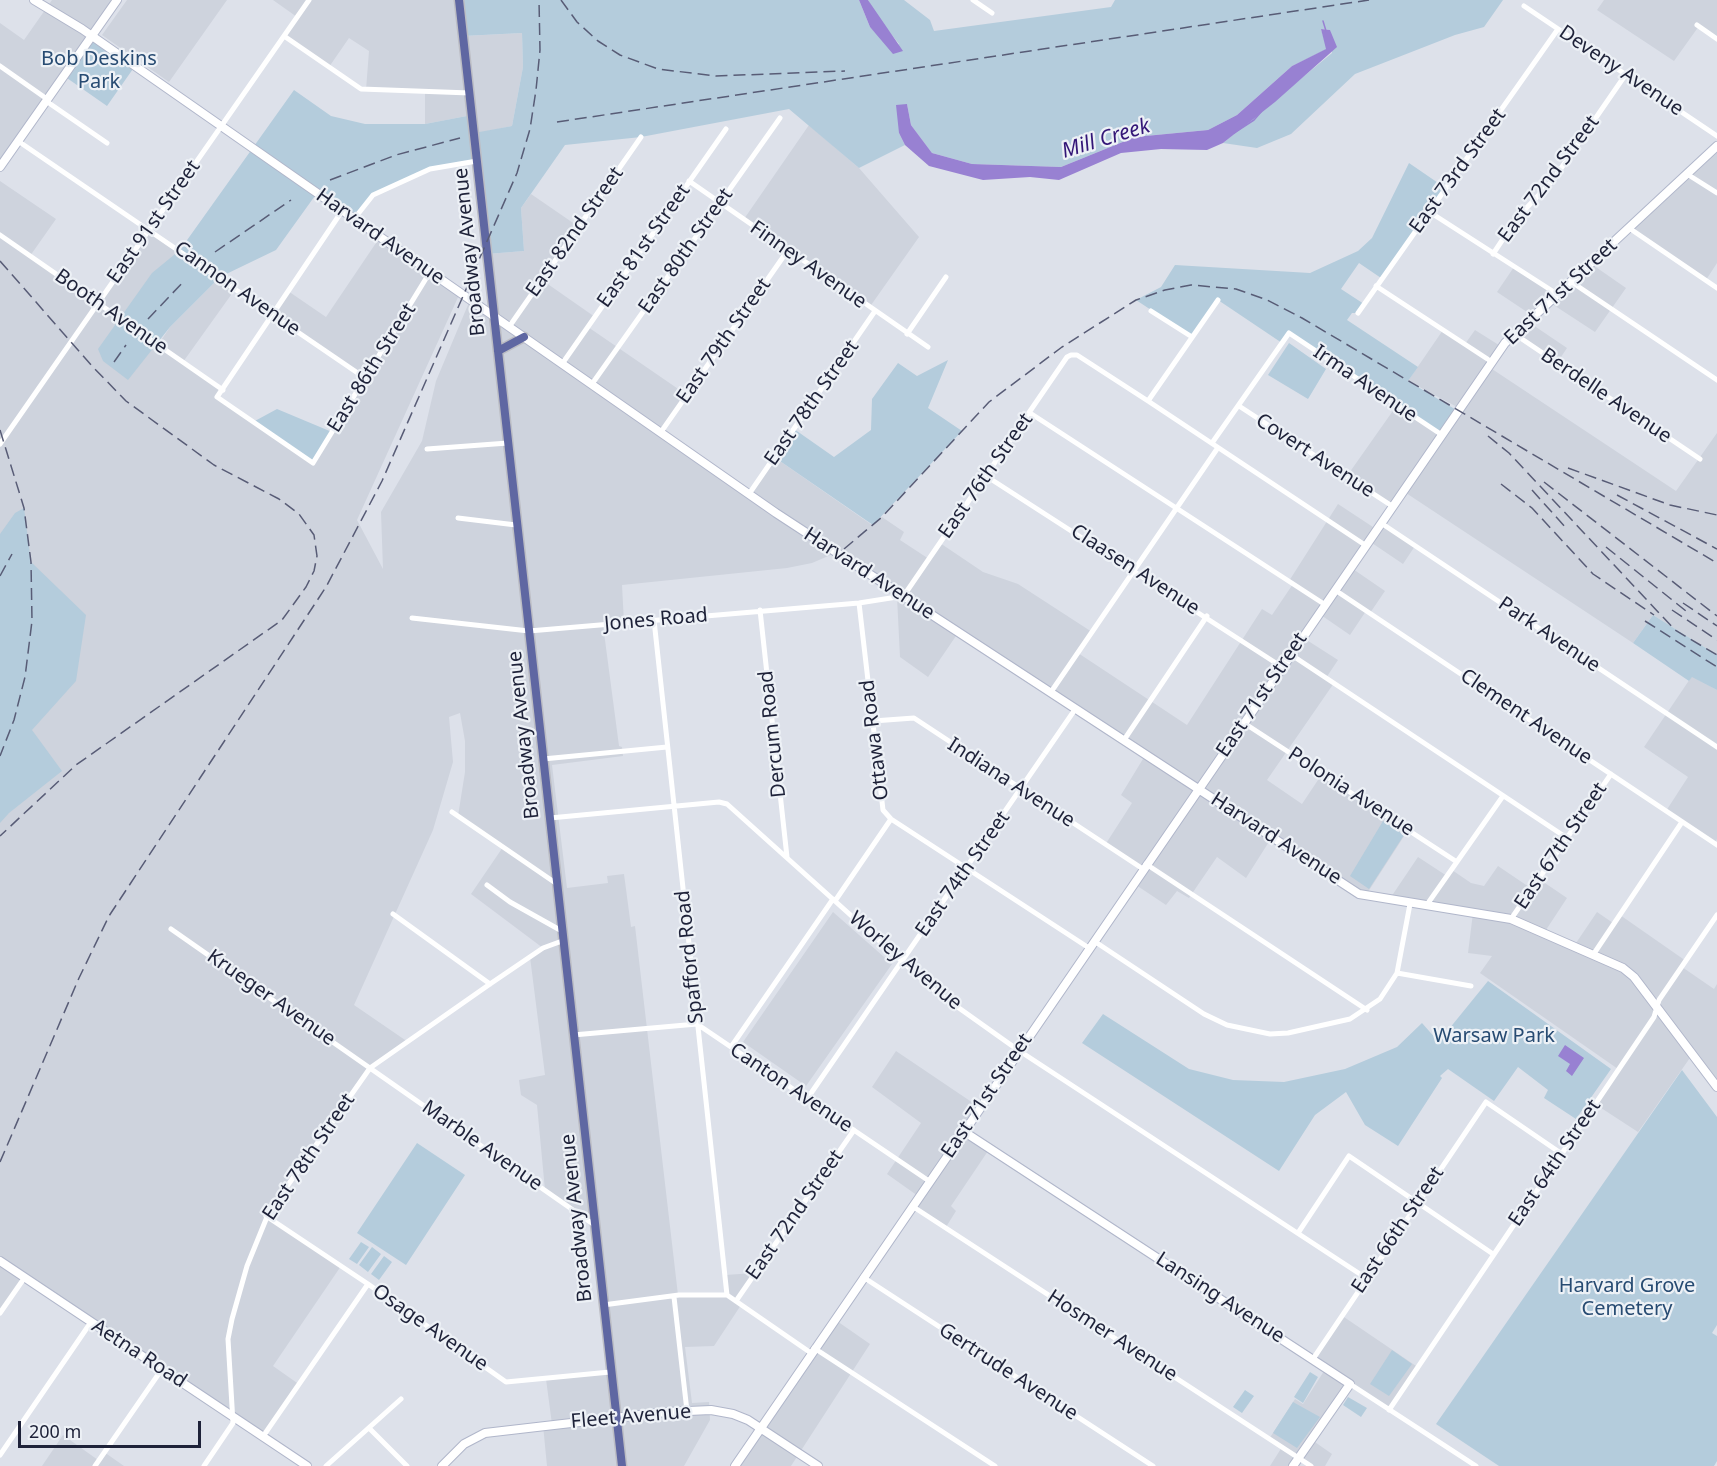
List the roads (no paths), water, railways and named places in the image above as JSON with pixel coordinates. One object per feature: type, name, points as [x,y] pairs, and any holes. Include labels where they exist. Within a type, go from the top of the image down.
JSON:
[{"type":"main road","name":"Harvard Avenue","points":[[34,0],[92,36],[749,494],[901,596],[1359,894],[1512,919],[1630,973],[1717,1087]]},
{"type":"main road","points":[[0,167],[117,0]]},
{"type":"main road","name":"Broadway Avenue","points":[[459,0],[550,818],[560,930],[622,1466]]},
{"type":"main road","name":"East 71st Street","points":[[735,1466],[1324,604],[1513,333],[1717,146]]},
{"type":"main road","points":[[498,351],[524,337]]},
{"type":"main road","name":"Lansing Avenue","points":[[963,1131],[1350,1384]]},
{"type":"main road","name":"Aetna Road","points":[[0,1261],[264,1435],[307,1466]]},
{"type":"main road","points":[[1293,1466],[1350,1384]]},
{"type":"main road","name":"Fleet Avenue","points":[[442,1466],[464,1444],[485,1433],[615,1417],[687,1411],[723,1411],[740,1416],[818,1466]]},
{"type":"street","name":"East 91st Street","points":[[0,444],[309,0]]},
{"type":"street","points":[[973,0],[992,13]]},
{"type":"street","name":"Deveny Avenue","points":[[1524,6],[1717,136]]},
{"type":"street","points":[[1697,25],[1717,39]]},
{"type":"street","name":"East 73rd Street","points":[[1358,313],[1428,211],[1490,129],[1558,29]]},
{"type":"street","points":[[284,36],[361,89],[470,93]]},
{"type":"street","points":[[0,66],[108,143]]},
{"type":"street","name":"East 72nd Street","points":[[1493,254],[1517,218],[1553,180],[1626,74]]},
{"type":"street","name":"East 80th Street","points":[[592,384],[780,118]]},
{"type":"street","name":"East 81st Street","points":[[562,364],[726,129]]},
{"type":"street","name":"East 82nd Street","points":[[509,327],[641,137]]},
{"type":"street","name":"Cannon Avenue","points":[[18,141],[365,378]]},
{"type":"street","points":[[354,219],[373,195],[430,170],[477,161]]},
{"type":"street","points":[[1687,174],[1717,193]]},
{"type":"street","name":"Finney Avenue","points":[[689,181],[927,347]]},
{"type":"street","points":[[223,390],[342,210]]},
{"type":"street","points":[[1428,211],[1557,294]]},
{"type":"street","points":[[1629,228],[1717,288]]},
{"type":"street","name":"Booth Avenue","points":[[0,235],[223,390]]},
{"type":"street","name":"East 79th Street","points":[[661,432],[788,250]]},
{"type":"street","name":"East 86th Street","points":[[223,390],[217,397],[314,463],[430,273]]},
{"type":"street","points":[[907,334],[946,277]]},
{"type":"street","points":[[1570,281],[1717,380]]},
{"type":"street","points":[[1376,286],[1492,362]]},
{"type":"street","points":[[1218,300],[1148,401],[1212,443],[1217,449],[1365,545]]},
{"type":"street","name":"East 78th Street","points":[[749,494],[875,311]]},
{"type":"street","points":[[1151,311],[1192,337]]},
{"type":"street","name":"Irma Avenue","points":[[1239,406],[1289,333],[1442,435]]},
{"type":"street","name":"Berdelle Avenue","points":[[1513,333],[1700,459]]},
{"type":"street","name":"East 76th Street","points":[[901,596],[907,591],[1067,357],[1077,355],[1148,401]]},
{"type":"street","points":[[1212,443],[1239,406]]},
{"type":"street","name":"Covert Avenue","points":[[1239,406],[1392,506]]},
{"type":"street","points":[[1030,413],[1324,604]]},
{"type":"street","points":[[427,449],[508,442]]},
{"type":"street","points":[[1051,692],[1217,449]]},
{"type":"street","name":"Claasen Avenue","points":[[986,476],[1207,616],[1282,667]]},
{"type":"street","points":[[458,518],[516,525]]},
{"type":"street","name":"Park Avenue","points":[[1381,523],[1717,747]]},
{"type":"street","name":"Clement Avenue","points":[[1335,590],[1717,845]]},
{"type":"street","name":"Jones Road","points":[[412,618],[529,631],[859,603],[901,596]]},
{"type":"street","name":"Ottawa Road","points":[[859,603],[883,810],[891,819],[967,868],[1204,1014],[1249,1032],[1288,1033],[1333,1024],[1367,1010],[1384,993],[1397,973],[1410,904]]},
{"type":"street","name":"Dercum Road","points":[[760,610],[787,857]]},
{"type":"street","points":[[1124,740],[1207,616]]},
{"type":"street","name":"Spafford Road","points":[[654,620],[727,1295]]},
{"type":"street","points":[[1290,654],[1567,837]]},
{"type":"street","name":"East 74th Street","points":[[807,1099],[1076,708]]},
{"type":"street","name":"Indiana Avenue","points":[[873,721],[914,718],[1020,790],[1367,1010]]},
{"type":"street","name":"Polonia Avenue","points":[[1244,723],[1457,862]]},
{"type":"street","points":[[543,759],[667,747]]},
{"type":"street","name":"East 67th Street","points":[[1512,919],[1611,774]]},
{"type":"street","points":[[1426,906],[1503,796]]},
{"type":"street","name":"Worley Avenue","points":[[550,818],[723,802],[935,991],[1018,1050],[1366,1278]]},
{"type":"street","points":[[452,812],[557,884]]},
{"type":"street","points":[[731,1047],[891,819]]},
{"type":"street","points":[[1593,955],[1682,822]]},
{"type":"street","points":[[487,885],[510,902],[560,930]]},
{"type":"street","points":[[393,914],[490,984]]},
{"type":"street","name":"East 64th Street","points":[[1389,1410],[1654,1017],[1659,1000],[1717,915]]},
{"type":"street","name":"Krueger Avenue","points":[[171,929],[370,1068]]},
{"type":"street","name":"East 78th Street","points":[[204,1466],[233,1423],[228,1339],[247,1266],[266,1216],[370,1068],[543,948],[562,941]]},
{"type":"street","points":[[1397,973],[1471,986]]},
{"type":"street","points":[[573,1035],[697,1024]]},
{"type":"street","name":"Canton Avenue","points":[[697,1024],[929,1181]]},
{"type":"street","name":"Marble Avenue","points":[[370,1068],[593,1224]]},
{"type":"street","name":"East 66th Street","points":[[1312,1359],[1486,1102],[1562,1154]]},
{"type":"street","name":"East 72nd Street","points":[[736,1301],[854,1130]]},
{"type":"street","points":[[1298,1233],[1349,1156],[1493,1254]]},
{"type":"street","name":"Hosmer Avenue","points":[[912,1206],[1311,1466]]},
{"type":"street","name":"Osage Avenue","points":[[266,1216],[368,1284],[506,1382],[610,1372]]},
{"type":"street","points":[[0,1313],[25,1277]]},
{"type":"street","name":"Gertrude Avenue","points":[[863,1277],[1153,1466]]},
{"type":"street","points":[[264,1435],[368,1284]]},
{"type":"street","points":[[603,1305],[719,1293],[727,1295],[995,1466]]},
{"type":"street","points":[[674,1297],[687,1411]]},
{"type":"street","points":[[0,1455],[91,1322]]},
{"type":"street","points":[[95,1466],[162,1369]]},
{"type":"street","name":"Lansing Avenue","points":[[1350,1384],[1476,1466]]},
{"type":"street","points":[[326,1466],[401,1399]]},
{"type":"street","points":[[369,1428],[407,1466]]},
{"type":"waterway","name":"Mill Creek","points":[[1323,21],[1326,31]]},
{"type":"waterway","name":"Mill Creek","points":[[1234,133],[1254,120],[1261,112]]},
{"type":"railway","points":[[0,1162],[79,978],[109,916],[326,587],[382,481],[517,173],[530,129],[536,90],[540,50],[539,0]]},
{"type":"railway","points":[[561,0],[577,22],[598,41],[620,55],[658,69],[716,76],[845,71]]},
{"type":"railway","points":[[557,122],[1369,0]]},
{"type":"railway","points":[[330,180],[396,155],[460,138]]},
{"type":"railway","points":[[215,252],[291,200]]},
{"type":"railway","points":[[0,261],[92,366],[126,401],[214,465],[279,499],[299,514],[314,535],[317,556],[314,571],[306,587],[282,620],[76,765],[0,836]]},
{"type":"railway","points":[[148,319],[185,280]]},
{"type":"railway","points":[[844,549],[882,517],[989,402],[1062,347],[1136,300],[1165,290],[1191,285],[1236,289],[1267,300],[1302,318],[1717,563]]},
{"type":"railway","points":[[114,362],[126,345]]},
{"type":"railway","points":[[0,430],[24,508],[31,562],[32,621],[25,677],[14,720],[0,756]]},
{"type":"railway","points":[[1488,436],[1509,453],[1675,630],[1717,655]]},
{"type":"railway","points":[[1568,468],[1670,505],[1717,515]]},
{"type":"railway","points":[[1544,482],[1717,616]]},
{"type":"railway","points":[[1501,484],[1532,508],[1593,574],[1654,615]]},
{"type":"railway","points":[[1532,490],[1566,528]]},
{"type":"railway","points":[[1617,495],[1717,549]]},
{"type":"railway","points":[[1606,547],[1686,611]]},
{"type":"railway","points":[[0,576],[12,554]]},
{"type":"railway","points":[[1683,603],[1717,626]]},
{"type":"railway","points":[[1672,610],[1717,640]]},
{"type":"railway","points":[[1645,621],[1717,667]]},
{"type":"park label","name":"Bob Deskins Park","points":[[99,70]]},
{"type":"park label","name":"Warsaw Park","points":[[1494,1036]]},
{"type":"park label","name":"Harvard Grove Cemetery","points":[[1627,1298]]}]
